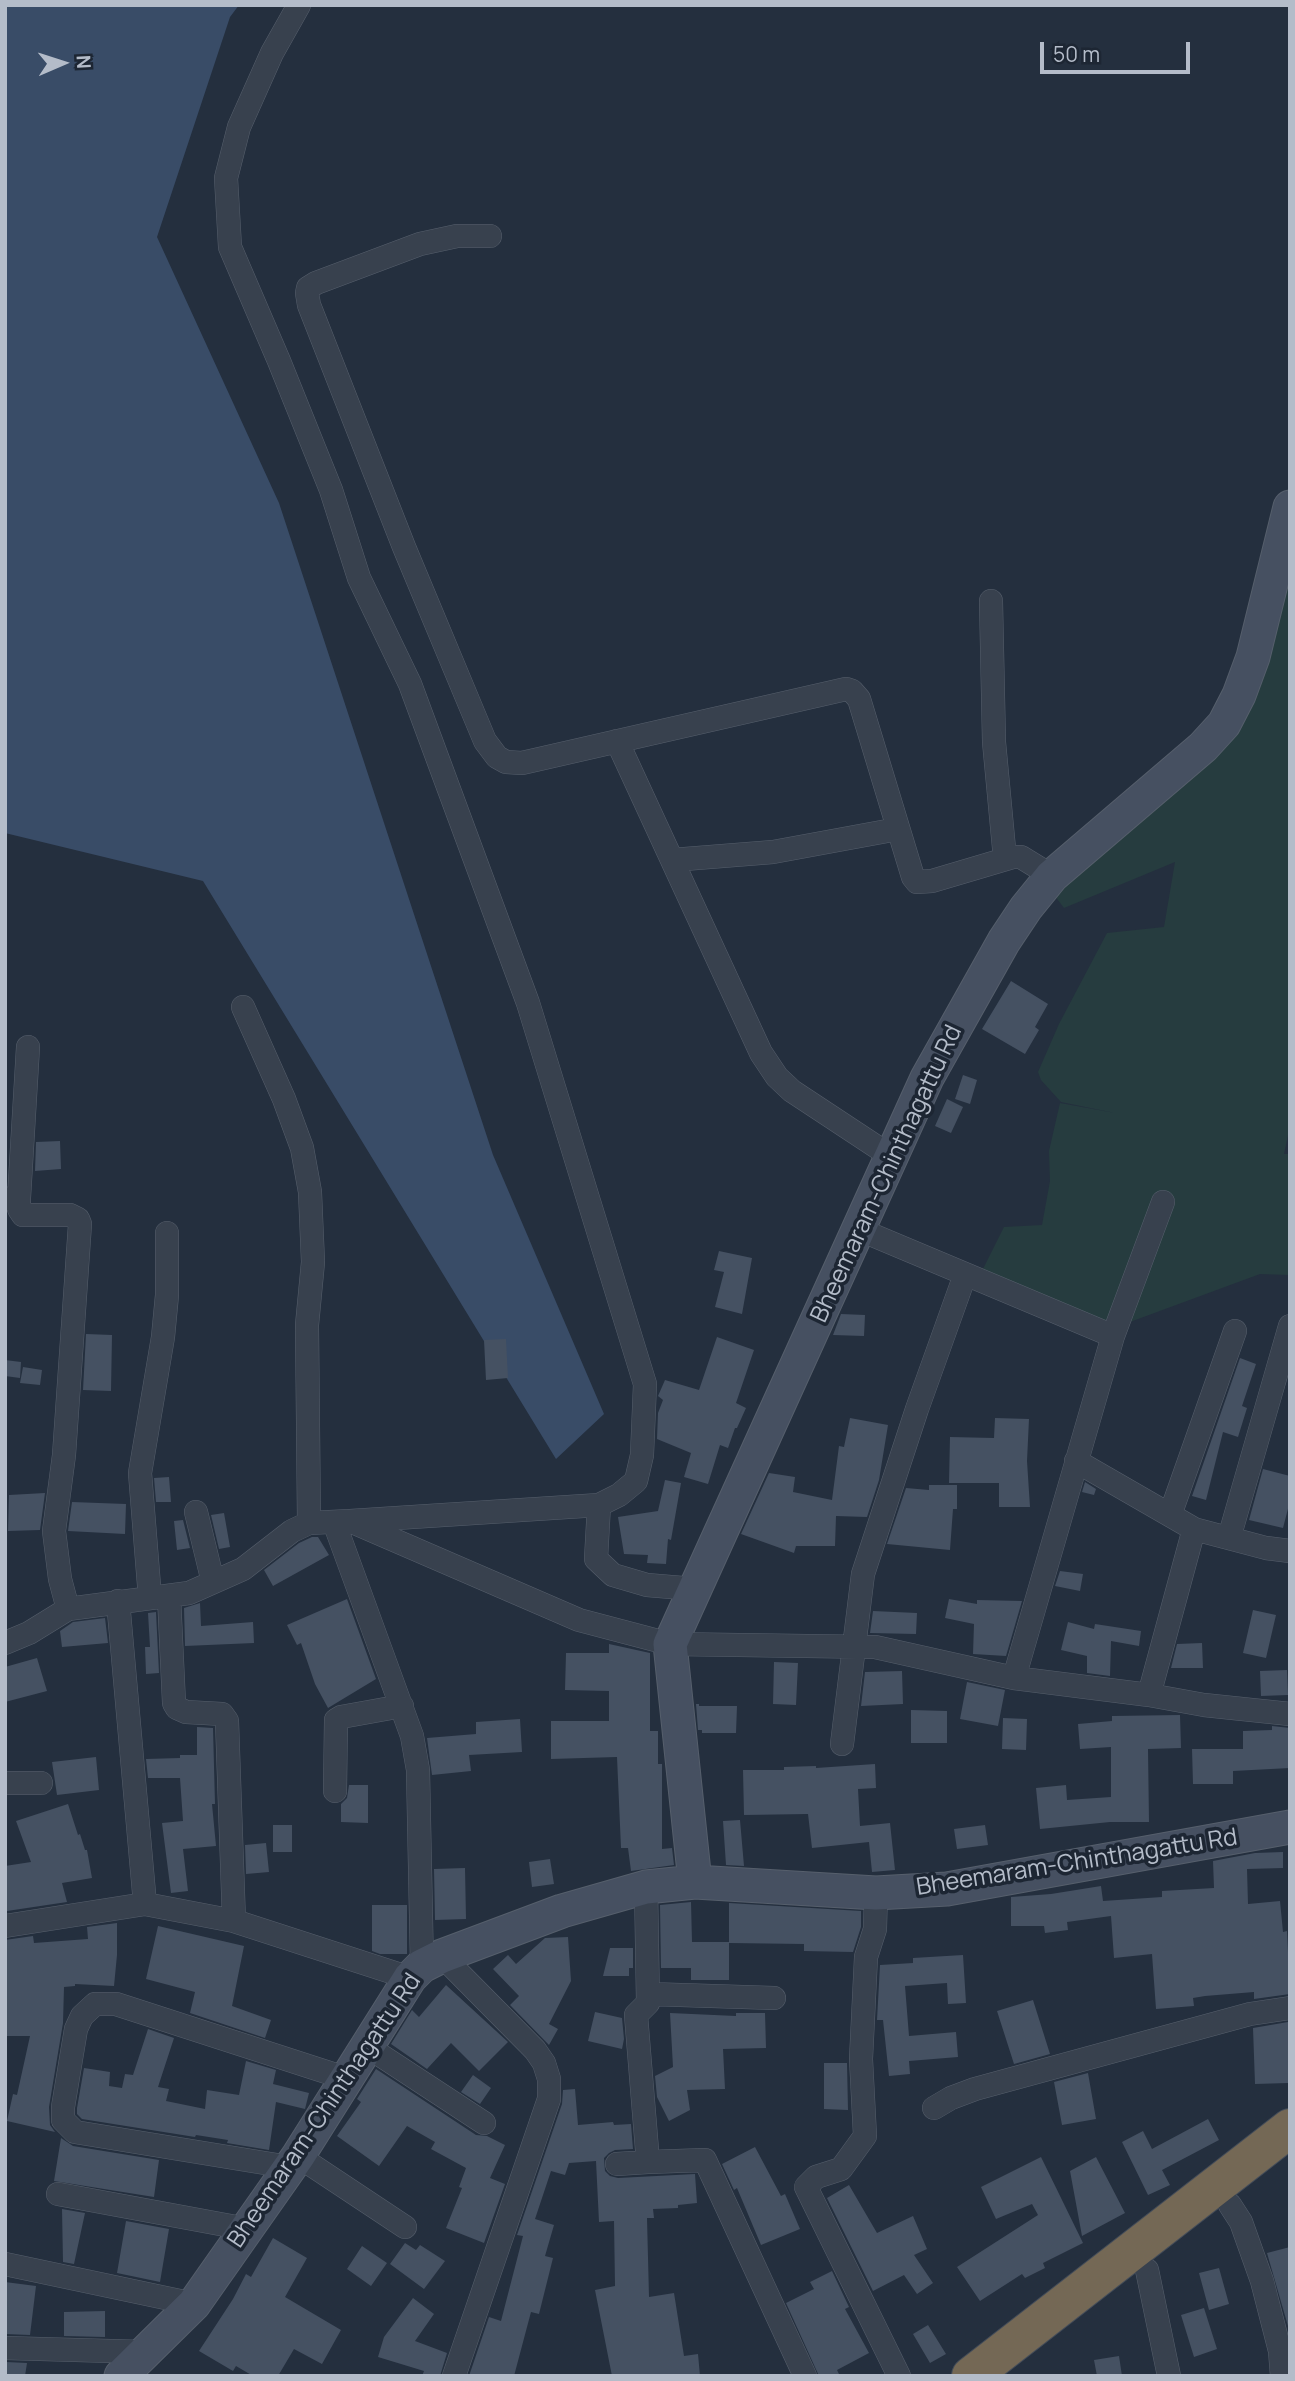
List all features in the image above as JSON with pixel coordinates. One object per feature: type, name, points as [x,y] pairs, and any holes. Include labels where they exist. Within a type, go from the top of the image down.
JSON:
[{"type":"highway","points":[[971,2376],[1290,2128]]},
{"type":"highway","points":[[1010,2376],[1290,2158]]},
{"type":"street","points":[[5,1643],[29,1633],[68,1609],[189,1593],[243,1569],[292,1531],[309,1523],[599,1504],[619,1495],[636,1481],[642,1454],[645,1384],[528,1003],[410,684],[359,578],[331,490],[230,247],[226,178],[239,127],[272,53],[299,5]]},
{"type":"street","points":[[490,236],[457,236],[420,244],[308,288],[309,305],[404,547],[485,741],[497,757],[506,762],[522,763],[846,689],[859,699],[912,877],[917,882],[932,881],[1005,859],[1021,857],[1052,876]]},
{"type":"street","name":"Bheemaram-Chinthagattu Rd","points":[[670,1644],[927,1078],[1004,941],[1052,876],[1203,747],[1224,724],[1239,695],[1253,657],[1290,508]]},
{"type":"street","points":[[991,601],[994,742],[1005,859]]},
{"type":"street","points":[[617,741],[761,1053],[777,1077],[792,1091],[891,1157]]},
{"type":"street","points":[[672,860],[773,852],[898,829]]},
{"type":"street","points":[[243,1007],[284,1099],[302,1148],[310,1192],[313,1262],[307,1325],[309,1523]]},
{"type":"street","points":[[28,1047],[12,1198],[23,1216],[70,1215],[78,1219],[80,1224],[64,1455],[54,1531],[60,1579],[68,1609]]},
{"type":"street","points":[[1014,1678],[1113,1336],[1163,1202]]},
{"type":"street","points":[[858,1229],[1113,1336]]},
{"type":"street","points":[[167,1233],[167,1295],[163,1337],[140,1474],[174,1703],[177,1708],[186,1712],[222,1714],[227,1721],[233,1921]]},
{"type":"street","points":[[842,1744],[863,1574],[917,1409],[965,1275]]},
{"type":"street","points":[[1229,1538],[1290,1326]]},
{"type":"street","points":[[1170,1515],[1235,1331]]},
{"type":"street","points":[[1076,1461],[1194,1529],[1266,1548],[1290,1551]]},
{"type":"street","points":[[599,1504],[596,1559],[613,1575],[647,1585],[695,1589]]},
{"type":"street","points":[[196,1512],[213,1583]]},
{"type":"street","points":[[342,1522],[579,1620],[670,1644],[875,1647],[1014,1678],[1149,1695],[1204,1705],[1290,1714]]},
{"type":"street","points":[[342,1522],[412,1736],[418,1770],[425,1967]]},
{"type":"street","points":[[1149,1695],[1194,1529]]},
{"type":"street","points":[[118,1601],[145,1904]]},
{"type":"street","points":[[670,1644],[695,1882]]},
{"type":"street","points":[[335,1791],[336,1720],[402,1706]]},
{"type":"street","points":[[5,1783],[41,1783]]},
{"type":"street","name":"Bheemaram-Chinthagattu Rd","points":[[121,2376],[194,2304],[425,1967],[562,1911],[646,1887],[695,1882],[876,1893],[947,1889],[1290,1827]]},
{"type":"street","points":[[646,1887],[649,2003],[636,2015],[648,2162]]},
{"type":"street","points":[[876,1893],[875,1929],[866,1957],[861,2059],[865,2136],[841,2169],[816,2177],[806,2187],[899,2376]]},
{"type":"street","points":[[5,1926],[145,1904],[233,1921],[425,1967],[535,2050],[544,2063],[549,2079],[549,2098],[454,2376]]},
{"type":"street","points":[[649,1994],[774,1998]]},
{"type":"street","points":[[348,2079],[116,2004],[95,2004],[82,2016],[76,2029],[63,2119],[75,2132],[294,2161],[405,2227]]},
{"type":"street","points":[[934,2108],[950,2098],[975,2089],[1251,2014],[1290,2008]]},
{"type":"street","points":[[368,2047],[484,2123]]},
{"type":"street","points":[[617,2164],[705,2160],[805,2376]]},
{"type":"street","points":[[58,2194],[247,2229]]},
{"type":"street","points":[[1230,2205],[1241,2221],[1254,2257],[1280,2351],[1282,2376]]},
{"type":"street","points":[[5,2264],[194,2304]]},
{"type":"street","points":[[1147,2270],[1169,2376]]},
{"type":"street","points":[[5,2348],[146,2352]]},
{"type":"green space","points":[[1290,530],[1290,1126],[1284,1154],[1290,1154],[1290,1275],[1260,1274],[1111,1329],[981,1273],[1004,1227],[1042,1225],[1050,1181],[1049,1151],[1060,1103],[1115,1113],[1061,1102],[1041,1080],[1038,1072],[1059,1024],[1107,933],[1164,927],[1175,862],[1064,908],[1048,887],[1226,733]]},
{"type":"water","points":[[5,5],[239,5],[230,17],[157,237],[279,503],[493,1155],[604,1414],[556,1459],[203,881],[5,833]]},
{"type":"building","points":[[1011,981],[1048,1004],[1035,1027],[1039,1030],[1025,1054],[982,1029]]},
{"type":"building","points":[[963,1075],[977,1080],[970,1104],[955,1099]]},
{"type":"building","points":[[947,1099],[963,1107],[951,1133],[935,1126]]},
{"type":"building","points":[[60,1141],[61,1169],[35,1171],[36,1142]]},
{"type":"building","points":[[719,1251],[752,1258],[742,1314],[715,1307],[724,1272],[714,1270]]},
{"type":"building","points":[[841,1314],[865,1315],[864,1336],[833,1335]]},
{"type":"building","points":[[86,1334],[112,1335],[111,1391],[83,1390]]},
{"type":"building","points":[[717,1337],[754,1350],[736,1403],[746,1408],[728,1448],[720,1445],[708,1484],[684,1477],[691,1453],[657,1439],[658,1413],[663,1400],[658,1396],[665,1380],[699,1390]]},
{"type":"building","points":[[506,1339],[508,1378],[486,1380],[484,1340]]},
{"type":"building","points":[[1240,1358],[1256,1364],[1242,1406],[1247,1408],[1238,1437],[1223,1432],[1206,1500],[1192,1496]]},
{"type":"building","points":[[5,1360],[21,1362],[20,1378],[5,1376]]},
{"type":"building","points":[[23,1367],[42,1370],[40,1385],[20,1383]]},
{"type":"building","points":[[850,1418],[888,1425],[879,1480],[867,1517],[836,1516],[835,1546],[796,1546],[794,1553],[741,1534],[769,1473],[795,1477],[793,1492],[832,1500],[839,1446],[844,1447]]},
{"type":"building","points":[[995,1418],[1029,1419],[1027,1461],[1030,1507],[999,1507],[999,1483],[949,1483],[950,1437],[994,1438]]},
{"type":"building","points":[[1263,1469],[1290,1476],[1290,1501],[1283,1528],[1249,1520]]},
{"type":"building","points":[[169,1477],[171,1502],[156,1502],[154,1478]]},
{"type":"building","points":[[665,1480],[681,1483],[671,1540],[668,1539],[666,1564],[647,1563],[648,1555],[624,1554],[618,1517],[658,1511]]},
{"type":"building","points":[[1085,1482],[1096,1489],[1094,1495],[1082,1492]]},
{"type":"building","points":[[929,1485],[957,1485],[957,1509],[953,1509],[950,1550],[887,1544],[906,1488],[929,1490]]},
{"type":"building","points":[[45,1493],[40,1530],[8,1531],[9,1495]]},
{"type":"building","points":[[72,1502],[126,1504],[125,1534],[68,1531]]},
{"type":"building","points":[[224,1513],[230,1547],[219,1549],[211,1515]]},
{"type":"building","points":[[183,1520],[190,1548],[177,1550],[174,1521]]},
{"type":"building","points":[[318,1537],[329,1555],[273,1586],[264,1570],[299,1543]]},
{"type":"building","points":[[1060,1571],[1083,1574],[1080,1591],[1055,1586]]},
{"type":"building","points":[[347,1599],[376,1679],[328,1708],[315,1684],[301,1643],[297,1645],[287,1625]]},
{"type":"building","points":[[949,1599],[977,1604],[977,1600],[1022,1601],[1006,1656],[973,1654],[974,1624],[945,1618]]},
{"type":"building","points":[[200,1603],[201,1626],[253,1622],[254,1643],[185,1646],[184,1608]]},
{"type":"building","points":[[1253,1610],[1276,1615],[1266,1658],[1243,1653]]},
{"type":"building","points":[[873,1611],[917,1613],[916,1634],[870,1633]]},
{"type":"building","points":[[156,1612],[159,1673],[146,1674],[145,1647],[150,1647],[148,1613]]},
{"type":"building","points":[[105,1618],[108,1643],[62,1647],[60,1631],[73,1622]]},
{"type":"building","points":[[1068,1622],[1094,1629],[1095,1624],[1141,1631],[1139,1646],[1111,1641],[1110,1676],[1087,1673],[1087,1656],[1061,1650]]},
{"type":"building","points":[[1202,1643],[1203,1668],[1171,1668],[1177,1644]]},
{"type":"building","points":[[609,1644],[650,1653],[650,1731],[658,1731],[658,1764],[662,1764],[662,1849],[672,1848],[674,1865],[631,1871],[628,1848],[621,1848],[617,1757],[551,1759],[551,1721],[609,1721],[609,1691],[565,1690],[566,1653],[609,1653]]},
{"type":"building","points":[[37,1658],[47,1691],[5,1702],[5,1667]]},
{"type":"building","points":[[774,1662],[798,1663],[796,1705],[773,1704]]},
{"type":"building","points":[[1287,1670],[1288,1695],[1261,1696],[1260,1671]]},
{"type":"building","points":[[902,1671],[903,1704],[861,1706],[865,1672]]},
{"type":"building","points":[[967,1682],[1005,1690],[998,1726],[960,1719]]},
{"type":"building","points":[[696,1704],[737,1706],[736,1733],[702,1733],[702,1730],[698,1730]]},
{"type":"building","points":[[911,1710],[947,1711],[947,1743],[911,1743]]},
{"type":"building","points":[[1180,1715],[1181,1748],[1148,1749],[1149,1822],[1110,1822],[1040,1829],[1036,1788],[1066,1785],[1067,1800],[1111,1797],[1111,1747],[1080,1749],[1078,1724],[1112,1721],[1112,1716]]},
{"type":"building","points":[[1003,1718],[1027,1719],[1026,1750],[1002,1749]]},
{"type":"building","points":[[520,1719],[522,1752],[469,1755],[471,1771],[432,1775],[427,1738],[476,1734],[476,1722]]},
{"type":"building","points":[[1272,1726],[1290,1728],[1290,1768],[1233,1771],[1233,1784],[1193,1784],[1192,1749],[1243,1749],[1243,1731],[1272,1730]]},
{"type":"building","points":[[197,1727],[213,1728],[215,1804],[212,1804],[216,1846],[183,1849],[188,1891],[171,1893],[162,1823],[183,1821],[180,1778],[148,1778],[146,1759],[197,1755]]},
{"type":"building","points":[[96,1757],[99,1790],[57,1795],[52,1762]]},
{"type":"building","points":[[875,1764],[876,1788],[858,1789],[860,1826],[890,1823],[895,1870],[872,1872],[869,1842],[812,1848],[808,1814],[744,1815],[743,1770]]},
{"type":"building","points":[[349,1785],[368,1785],[368,1823],[341,1822],[341,1804],[347,1798]]},
{"type":"building","points":[[68,1804],[78,1835],[80,1834],[87,1850],[92,1878],[62,1883],[67,1902],[7,1911],[5,1866],[31,1862],[16,1821]]},
{"type":"building","points":[[740,1820],[744,1866],[726,1865],[723,1821]]},
{"type":"building","points":[[273,1825],[292,1825],[292,1852],[273,1852]]},
{"type":"building","points":[[985,1825],[988,1845],[957,1849],[954,1829]]},
{"type":"building","points":[[266,1843],[269,1872],[246,1874],[245,1845]]},
{"type":"building","points":[[1283,1852],[1283,1868],[1247,1869],[1248,1904],[1280,1901],[1283,1932],[1287,1931],[1290,1994],[1254,1999],[1254,1992],[1205,1996],[1193,1998],[1194,2006],[1156,2009],[1152,1954],[1114,1958],[1111,1916],[1067,1922],[1068,1930],[1045,1933],[1044,1926],[1011,1926],[1011,1897],[1101,1886],[1103,1901],[1162,1897],[1162,1891],[1214,1888],[1213,1861],[1255,1853]]},
{"type":"building","points":[[550,1859],[554,1884],[532,1887],[529,1862]]},
{"type":"building","points":[[465,1868],[466,1919],[435,1920],[434,1869]]},
{"type":"building","points":[[691,1902],[692,1942],[729,1942],[729,1980],[691,1980],[691,1968],[661,1968],[660,1905]]},
{"type":"building","points":[[729,1903],[861,1911],[861,1927],[853,1952],[804,1951],[804,1944],[729,1943]]},
{"type":"building","points":[[372,1905],[407,1905],[407,1954],[380,1954],[372,1951]]},
{"type":"building","points":[[117,1923],[114,1986],[75,1984],[64,1987],[63,2023],[49,2107],[50,2125],[55,2132],[7,2121],[13,2094],[17,2095],[30,2036],[5,2036],[5,1940],[33,1936],[34,1943],[88,1939],[87,1927]]},
{"type":"building","points":[[158,1926],[244,1946],[232,2006],[271,2020],[265,2038],[190,2013],[195,1992],[146,1979]]},
{"type":"building","points":[[568,1937],[571,1981],[549,2024],[558,2029],[549,2045],[510,2005],[519,1996],[493,1969],[508,1955],[516,1964],[545,1938]]},
{"type":"building","points":[[610,1948],[633,1948],[633,1968],[629,1968],[629,1976],[603,1976]]},
{"type":"building","points":[[963,1955],[966,2003],[948,2004],[947,1983],[905,1986],[909,2036],[956,2032],[958,2057],[909,2061],[910,2074],[889,2076],[883,2020],[877,2020],[880,1965],[913,1963],[913,1958]]},
{"type":"building","points":[[446,1985],[508,2042],[479,2071],[451,2043],[427,2069],[391,2044],[412,2010],[419,2017]]},
{"type":"building","points":[[1033,2000],[1050,2054],[1014,2064],[997,2011]]},
{"type":"building","points":[[595,2012],[622,2018],[622,2049],[588,2041]]},
{"type":"building","points":[[670,2013],[736,2016],[736,2013],[765,2013],[766,2048],[723,2049],[725,2089],[687,2090],[690,2110],[669,2121],[657,2097],[655,2076],[673,2067]]},
{"type":"building","points":[[1288,2022],[1288,2083],[1255,2084],[1253,2028]]},
{"type":"building","points":[[148,2029],[174,2038],[158,2087],[169,2089],[166,2101],[205,2109],[207,2090],[239,2095],[246,2061],[276,2070],[273,2084],[309,2093],[305,2109],[276,2102],[269,2150],[227,2143],[228,2140],[82,2119],[77,2114],[77,2108],[84,2068],[110,2072],[109,2086],[122,2088],[125,2074],[133,2075]]},
{"type":"building","points":[[824,2063],[847,2063],[848,2110],[824,2109]]},
{"type":"building","points":[[376,2069],[476,2135],[487,2136],[505,2145],[490,2178],[505,2184],[484,2243],[446,2228],[462,2188],[459,2187],[466,2168],[431,2149],[435,2142],[407,2126],[379,2166],[337,2136],[361,2102],[357,2099]]},
{"type":"building","points":[[1088,2073],[1096,2119],[1062,2125],[1054,2082]]},
{"type":"building","points":[[473,2075],[491,2088],[480,2104],[461,2092]]},
{"type":"building","points":[[575,2089],[578,2125],[613,2122],[614,2125],[631,2124],[633,2149],[615,2150],[604,2158],[605,2171],[610,2176],[618,2178],[695,2174],[697,2203],[678,2205],[678,2208],[653,2209],[654,2218],[647,2218],[649,2297],[674,2293],[684,2356],[698,2354],[700,2376],[612,2376],[595,2290],[615,2286],[614,2221],[599,2222],[596,2161],[569,2163],[565,2175],[551,2171],[535,2219],[554,2225],[545,2256],[553,2258],[539,2314],[531,2312],[514,2376],[469,2376],[489,2317],[501,2321],[523,2236],[517,2235],[562,2104],[563,2090]]},
{"type":"building","points":[[1208,2119],[1219,2140],[1162,2170],[1170,2185],[1148,2195],[1122,2142],[1143,2131],[1152,2149]]},
{"type":"building","points":[[61,2138],[73,2146],[159,2160],[154,2197],[54,2181]]},
{"type":"building","points":[[755,2147],[781,2196],[785,2194],[800,2229],[761,2245],[737,2188],[734,2190],[722,2164]]},
{"type":"building","points":[[1041,2157],[1083,2243],[1043,2263],[1045,2268],[1025,2278],[1022,2274],[980,2301],[957,2267],[1038,2215],[1032,2204],[996,2219],[981,2187]]},
{"type":"building","points":[[1096,2157],[1125,2213],[1082,2236],[1070,2171]]},
{"type":"building","points":[[849,2185],[877,2233],[913,2216],[927,2249],[914,2255],[933,2283],[917,2294],[904,2275],[873,2291],[827,2198]]},
{"type":"building","points":[[62,2209],[85,2213],[74,2264],[63,2262]]},
{"type":"building","points":[[126,2221],[169,2229],[160,2282],[117,2273]]},
{"type":"building","points":[[273,2238],[307,2258],[285,2297],[341,2330],[322,2364],[294,2349],[278,2376],[253,2376],[236,2366],[233,2371],[199,2351],[246,2274],[251,2277]]},
{"type":"building","points":[[405,2243],[416,2250],[420,2245],[445,2261],[424,2289],[390,2264]]},
{"type":"building","points":[[362,2246],[387,2263],[371,2286],[347,2269]]},
{"type":"building","points":[[1290,2247],[1290,2333],[1267,2253]]},
{"type":"building","points":[[1219,2268],[1229,2304],[1209,2310],[1199,2273]]},
{"type":"building","points":[[832,2271],[849,2307],[845,2309],[869,2353],[837,2370],[840,2376],[819,2376],[786,2303],[814,2289],[810,2282]]},
{"type":"building","points":[[5,2282],[36,2286],[30,2335],[5,2334]]},
{"type":"building","points":[[413,2298],[434,2314],[415,2341],[447,2353],[440,2376],[422,2376],[424,2371],[378,2357],[384,2337]]},
{"type":"building","points":[[1204,2308],[1217,2349],[1194,2357],[1181,2315]]},
{"type":"building","points":[[105,2311],[105,2337],[64,2336],[64,2312]]},
{"type":"building","points":[[928,2325],[946,2354],[930,2363],[913,2334]]},
{"type":"building","points":[[1119,2356],[1122,2376],[1097,2376],[1094,2360]]},
{"type":"building","points":[[6,2362],[27,2363],[25,2376],[6,2376]]}]
